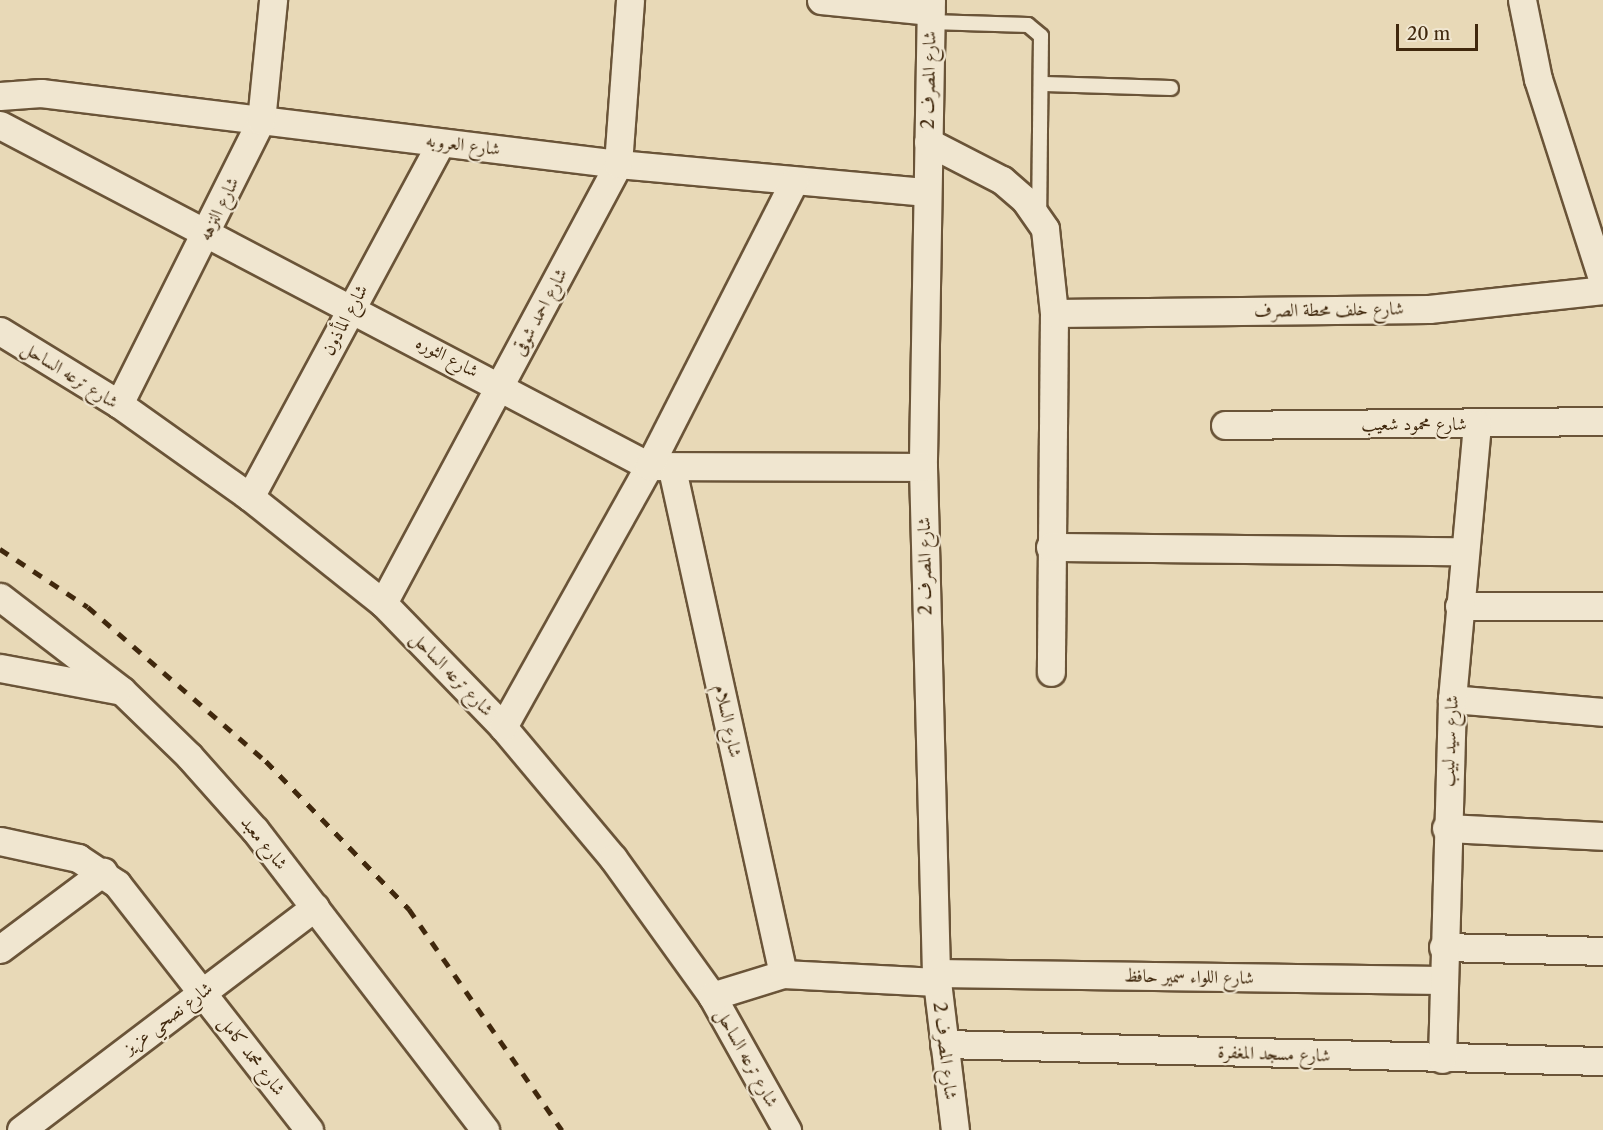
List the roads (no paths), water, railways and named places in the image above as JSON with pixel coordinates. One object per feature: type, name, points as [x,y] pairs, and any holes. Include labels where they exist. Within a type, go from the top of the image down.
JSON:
[{"type":"street","name":"شارع النزهه","points":[[119,404],[209,231],[261,121],[273,0]]},
{"type":"street","name":"شارع احمد شوقى","points":[[383,603],[502,386],[618,164],[630,0]]},
{"type":"street","points":[[821,0],[930,11]]},
{"type":"street","points":[[1521,0],[1538,79],[1603,281]]},
{"type":"street","name":"شارع المصرف 2","points":[[930,11],[923,467],[936,978],[955,1130]]},
{"type":"street","name":"شارع العروبه","points":[[0,96],[41,93],[618,164],[927,192]]},
{"type":"street","name":"شارع الثوره","points":[[0,125],[209,231],[661,468],[923,467]]},
{"type":"street","points":[[928,142],[1002,180],[1039,218],[1050,256],[1054,313],[1050,547],[1051,672]]},
{"type":"street","name":"شارع المأذون","points":[[250,497],[441,143]]},
{"type":"street","points":[[503,727],[661,468],[794,181]]},
{"type":"street","name":"شارع خلف محطة الصرف","points":[[1054,313],[1429,309],[1603,290]]},
{"type":"street","name":"شارع ترعه الساحل","points":[[0,331],[119,404],[250,497],[383,603],[503,727],[613,858],[712,996],[787,1130]]},
{"type":"street","name":"شارع محمود شعيب","points":[[1225,425],[1603,421]]},
{"type":"street","name":"شارع سيد لبيب","points":[[1442,1059],[1446,828],[1452,699],[1463,551],[1478,424]]},
{"type":"street","name":"شارع السلام","points":[[661,468],[783,974]]},
{"type":"street","points":[[1050,547],[1463,551]]},
{"type":"street","name":"شارع معبد","points":[[0,597],[121,690],[189,756],[315,907],[485,1130]]},
{"type":"street","points":[[1459,606],[1603,606]]},
{"type":"street","points":[[0,668],[121,690]]},
{"type":"street","points":[[1452,699],[1603,712]]},
{"type":"street","points":[[1446,828],[1603,836]]},
{"type":"street","points":[[0,841],[78,858],[103,872],[0,949]]},
{"type":"street","name":"شارع محمد كامل","points":[[103,872],[202,993],[295,1125]]},
{"type":"street","name":"شارع نصحي عزيز","points":[[21,1130],[315,907]]},
{"type":"street","points":[[1443,947],[1603,951]]},
{"type":"street","points":[[712,996],[783,974]]},
{"type":"street","name":"شارع اللواء سمير حافظ","points":[[783,974],[936,978],[1442,980]]},
{"type":"street","name":"شارع مسجد المغفرة","points":[[944,1044],[1442,1059],[1603,1061]]},
{"type":"lane","points":[[930,11],[1033,28],[1044,42],[1039,218]]},
{"type":"lane","points":[[1044,84],[1171,88]]},
{"type":"railway","points":[[0,549],[88,607],[266,761],[409,909],[562,1130]]}]
